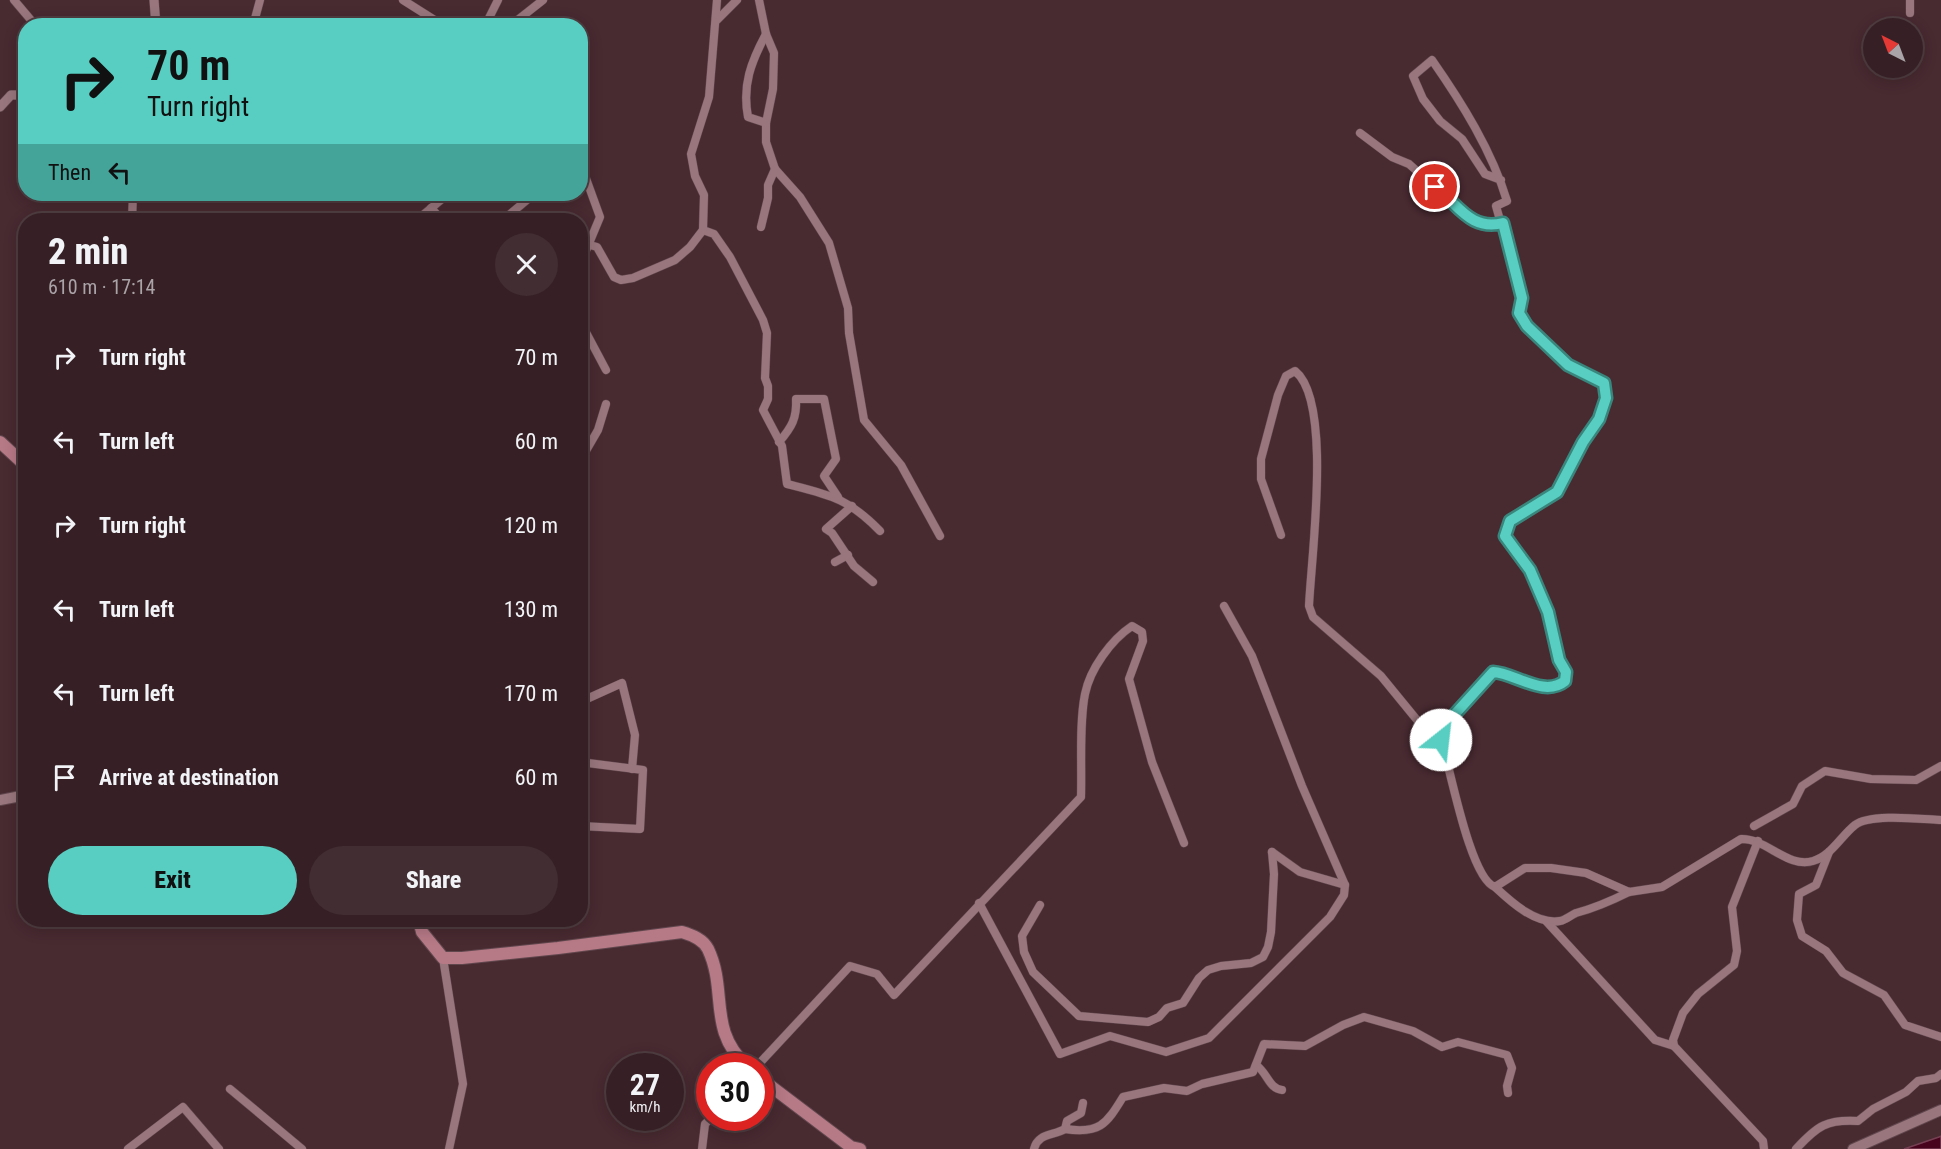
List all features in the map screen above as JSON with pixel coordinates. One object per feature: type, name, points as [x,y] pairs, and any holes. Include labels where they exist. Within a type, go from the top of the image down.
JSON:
[{"type":"main road","points":[[0,442],[18,459]]},
{"type":"main road","points":[[0,800],[18,797]]},
{"type":"main road","points":[[421,927],[422,932],[444,958],[516,953],[682,932],[697,937],[708,948],[724,1036],[733,1053]]},
{"type":"main road","points":[[774,1089],[851,1147],[860,1149]]},
{"type":"main road","points":[[1852,1149],[1941,1110]]},
{"type":"street","points":[[14,0],[29,18]]},
{"type":"street","points":[[154,0],[155,18]]},
{"type":"street","points":[[255,18],[260,0]]},
{"type":"street","points":[[403,0],[431,18]]},
{"type":"street","points":[[489,18],[498,0]]},
{"type":"street","points":[[520,18],[543,0]]},
{"type":"street","points":[[590,245],[597,247],[614,277],[621,280],[633,278],[675,260],[690,247],[703,230],[704,195],[695,176],[691,154],[709,97],[717,0]]},
{"type":"street","points":[[717,20],[737,0]]},
{"type":"street","points":[[759,0],[766,34],[774,53],[773,89],[766,123],[766,142],[775,169],[800,197],[829,243],[848,308],[849,333],[864,420],[901,465],[940,536]]},
{"type":"street","points":[[1910,0],[1910,13]]},
{"type":"street","points":[[766,34],[750,65],[746,105],[748,117],[766,123]]},
{"type":"street","points":[[1501,180],[1485,174],[1462,139],[1440,121],[1423,99],[1413,76],[1432,60],[1459,100],[1501,180],[1507,201],[1496,206],[1503,223],[1522,298],[1519,313],[1527,326],[1568,365],[1604,383],[1606,398],[1599,419],[1583,442],[1557,492],[1510,521],[1505,536],[1530,570],[1548,612],[1559,660],[1566,672],[1565,681],[1559,686],[1543,686],[1493,672],[1455,714],[1441,740],[1464,828],[1483,878],[1514,904],[1546,921],[1655,1040],[1674,1046],[1763,1141],[1764,1149]]},
{"type":"street","points":[[0,107],[10,95],[18,94]]},
{"type":"street","points":[[1360,133],[1392,157],[1409,164],[1472,220],[1488,227],[1503,223]]},
{"type":"street","points":[[761,227],[768,198],[768,185],[775,169]]},
{"type":"street","points":[[588,184],[600,217],[588,249]]},
{"type":"street","points":[[425,213],[439,201]]},
{"type":"street","points":[[511,213],[526,201]]},
{"type":"street","points":[[430,208],[435,213]]},
{"type":"street","points":[[703,230],[714,234],[730,257],[767,333],[765,378],[768,386],[768,399],[763,410],[779,442],[787,484],[838,497],[852,506],[880,531]]},
{"type":"street","points":[[588,336],[606,370]]},
{"type":"street","points":[[1281,535],[1261,479],[1261,459],[1278,395],[1286,376],[1295,371],[1303,378],[1312,396],[1317,448],[1309,606],[1313,617],[1381,676],[1426,731],[1441,740]]},
{"type":"street","points":[[779,442],[792,427],[796,413],[796,399],[824,399],[836,459],[824,476],[838,497]]},
{"type":"street","points":[[588,447],[598,430],[606,404]]},
{"type":"street","points":[[852,506],[826,529],[848,555],[854,566],[873,582]]},
{"type":"street","points":[[835,562],[848,555]]},
{"type":"street","points":[[978,903],[1060,1054],[1110,1036],[1166,1052],[1209,1038],[1330,917],[1344,896],[1345,885],[1302,786],[1252,656],[1224,606]]},
{"type":"street","points":[[769,1053],[850,966],[878,974],[894,995],[978,903],[1081,797],[1085,693],[1100,661],[1119,634],[1132,626],[1142,632],[1143,640],[1129,680],[1152,762],[1184,843]]},
{"type":"street","points":[[588,698],[622,683],[635,735],[632,769]]},
{"type":"street","points":[[588,763],[643,770],[640,830],[588,827]]},
{"type":"street","points":[[1755,826],[1793,804],[1802,786],[1825,771],[1871,779],[1916,780],[1941,766]]},
{"type":"street","points":[[1546,921],[1562,921],[1629,892],[1662,887],[1741,838],[1758,841],[1796,862],[1813,861],[1829,852],[1857,823],[1898,818],[1941,819]]},
{"type":"street","points":[[1674,1046],[1673,1040],[1683,1013],[1698,994],[1734,965],[1737,951],[1732,907],[1758,841]]},
{"type":"street","points":[[1040,905],[1022,936],[1024,952],[1033,972],[1079,1016],[1148,1022],[1159,1017],[1167,1008],[1183,1003],[1199,978],[1208,970],[1221,966],[1251,963],[1263,957],[1269,947],[1271,932],[1274,874],[1272,852],[1300,872],[1345,885]]},
{"type":"street","points":[[1829,852],[1816,885],[1799,894],[1797,920],[1802,936],[1826,951],[1843,973],[1884,995],[1905,1025],[1941,1037]]},
{"type":"street","points":[[1495,887],[1525,868],[1551,868],[1586,873],[1629,892]]},
{"type":"street","points":[[444,958],[463,1084],[449,1149]]},
{"type":"street","points":[[1034,1149],[1035,1144],[1043,1136],[1065,1129],[1088,1131],[1101,1126],[1123,1097],[1164,1088],[1187,1091],[1202,1084],[1253,1072],[1264,1044],[1305,1046],[1343,1024],[1369,1017],[1381,1023],[1413,1031],[1437,1046],[1458,1042],[1507,1055],[1512,1068],[1507,1086],[1508,1093]]},
{"type":"street","points":[[1256,1065],[1263,1070],[1271,1086],[1281,1090]]},
{"type":"street","points":[[1796,1149],[1810,1134],[1835,1120],[1858,1121],[1873,1109],[1906,1092],[1918,1081],[1936,1078],[1941,1074]]},
{"type":"street","points":[[230,1089],[302,1149]]},
{"type":"street","points":[[1065,1129],[1068,1121],[1081,1113],[1083,1103]]},
{"type":"street","points":[[128,1149],[183,1107],[219,1149]]},
{"type":"street","points":[[702,1149],[704,1131]]},
{"type":"shaded area","points":[[1941,1136],[1941,1149],[1904,1149],[1939,1137]]},
{"type":"route","points":[[1435,187],[1449,197],[1472,220],[1488,227],[1503,223],[1522,298],[1519,313],[1527,326],[1568,365],[1604,383],[1606,398],[1599,419],[1583,442],[1557,492],[1510,521],[1505,536],[1517,556],[1530,570],[1548,612],[1555,634],[1559,660],[1566,672],[1565,681],[1559,686],[1543,686],[1530,684],[1501,672],[1493,672],[1455,714],[1441,740]]}]
